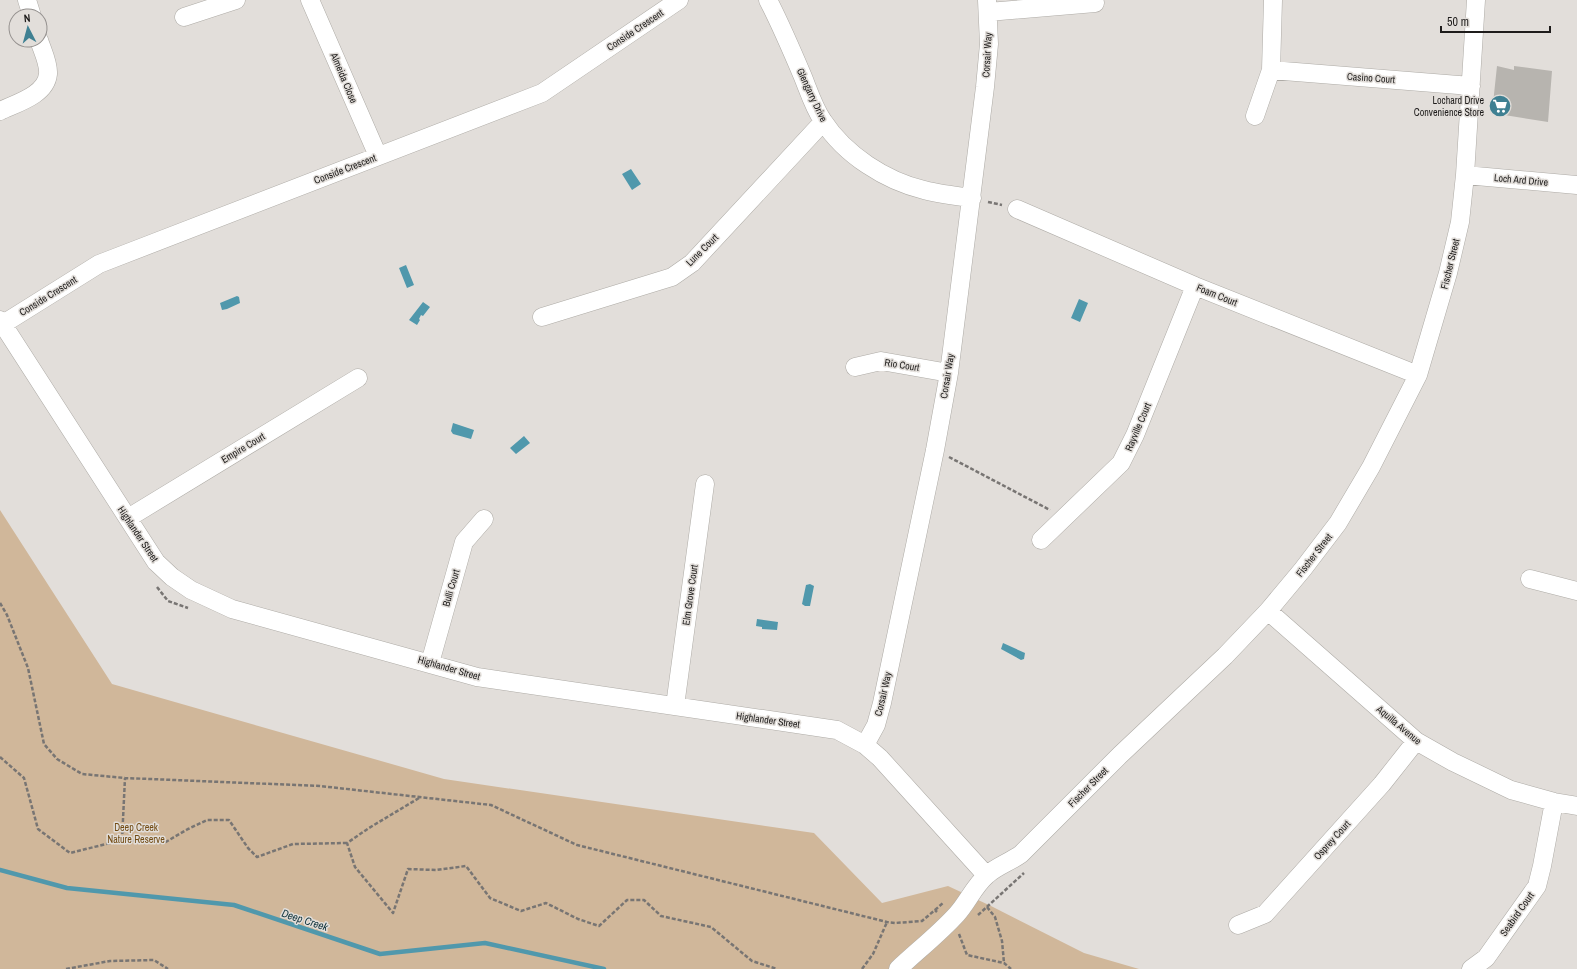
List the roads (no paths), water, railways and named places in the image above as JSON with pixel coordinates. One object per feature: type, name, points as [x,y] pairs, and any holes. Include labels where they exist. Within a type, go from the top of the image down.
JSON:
[{"type":"street","points":[[184,17],[236,0]]},
{"type":"street","name":"Almeida Close","points":[[310,0],[378,156]]},
{"type":"street","name":"Conside Crescent","points":[[1,322],[99,264],[542,93],[680,0]]},
{"type":"street","name":"Glengarry Drive","points":[[768,0],[823,122],[848,150],[876,169],[903,184],[924,191],[972,198]]},
{"type":"street","points":[[1255,116],[1270,70],[1273,0]]},
{"type":"street","name":"Fischer Street","points":[[898,969],[953,929],[956,915],[966,903],[974,889],[986,876],[997,867],[1010,862],[1021,854],[1120,755],[1225,656],[1268,611],[1303,570],[1338,523],[1371,467],[1418,375],[1437,314],[1460,222],[1465,175],[1476,0]]},
{"type":"street","points":[[987,6],[1095,3]]},
{"type":"street","name":"Corsair Way","points":[[865,745],[876,725],[882,703],[935,450],[948,373],[972,198],[989,44],[987,6]]},
{"type":"street","points":[[0,111],[40,90],[48,74],[41,48]]},
{"type":"street","name":"Casino Court","points":[[1270,70],[1471,86]]},
{"type":"street","name":"Lune Court","points":[[542,317],[672,277],[692,263],[823,122]]},
{"type":"street","name":"Loch Ard Drive","points":[[1465,175],[1577,186]]},
{"type":"street","name":"Foam Court","points":[[1017,209],[1195,286],[1418,375]]},
{"type":"street","name":"Rayville Court","points":[[1041,540],[1122,464],[1195,286]]},
{"type":"street","name":"Highlander Street","points":[[1,322],[156,562],[172,577],[191,590],[232,609],[477,677],[837,730],[865,745],[880,758],[986,876]]},
{"type":"street","name":"Rio Court","points":[[855,368],[881,361],[948,373]]},
{"type":"street","name":"Empire Court","points":[[128,518],[358,378]]},
{"type":"street","name":"Elm Grove Court","points":[[675,706],[705,484]]},
{"type":"street","name":"Bulli Court","points":[[430,663],[464,542],[484,520]]},
{"type":"street","points":[[1530,579],[1577,591]]},
{"type":"street","name":"Aquilla Avenue","points":[[1268,611],[1416,741],[1453,762],[1511,790],[1554,802],[1577,806]]},
{"type":"street","name":"Osprey Court","points":[[1238,925],[1265,914],[1382,784],[1416,741]]},
{"type":"street","name":"Seabird Court","points":[[1471,969],[1486,958],[1537,886],[1554,802]]},
{"type":"water","points":[[631,169],[641,184],[632,190],[622,174]]},
{"type":"water","points":[[406,265],[414,285],[407,288],[399,268]]},
{"type":"water","points":[[237,296],[239,297],[240,303],[222,310],[220,303]]},
{"type":"water","points":[[1079,299],[1088,303],[1080,322],[1071,318]]},
{"type":"water","points":[[423,302],[430,307],[423,316],[421,315],[417,325],[409,320]]},
{"type":"water","points":[[453,423],[474,430],[471,439],[453,434],[451,431]]},
{"type":"water","points":[[524,436],[530,443],[516,454],[510,448]]},
{"type":"water","points":[[810,584],[814,586],[810,606],[805,606],[802,604],[806,585]]},
{"type":"water","points":[[757,619],[778,622],[777,630],[762,629],[762,627],[756,626]]},
{"type":"water","points":[[1003,643],[1025,653],[1024,659],[1021,660],[1001,649]]},
{"type":"waterway","name":"Deep Creek","points":[[0,870],[67,888],[234,905],[380,954],[485,943],[604,969]]},
{"type":"place","name":"Lochard Drive Convenience Store","points":[[1500,106]]},
{"type":"park label","name":"Deep Creek Nature Reserve","points":[[136,832]]}]
